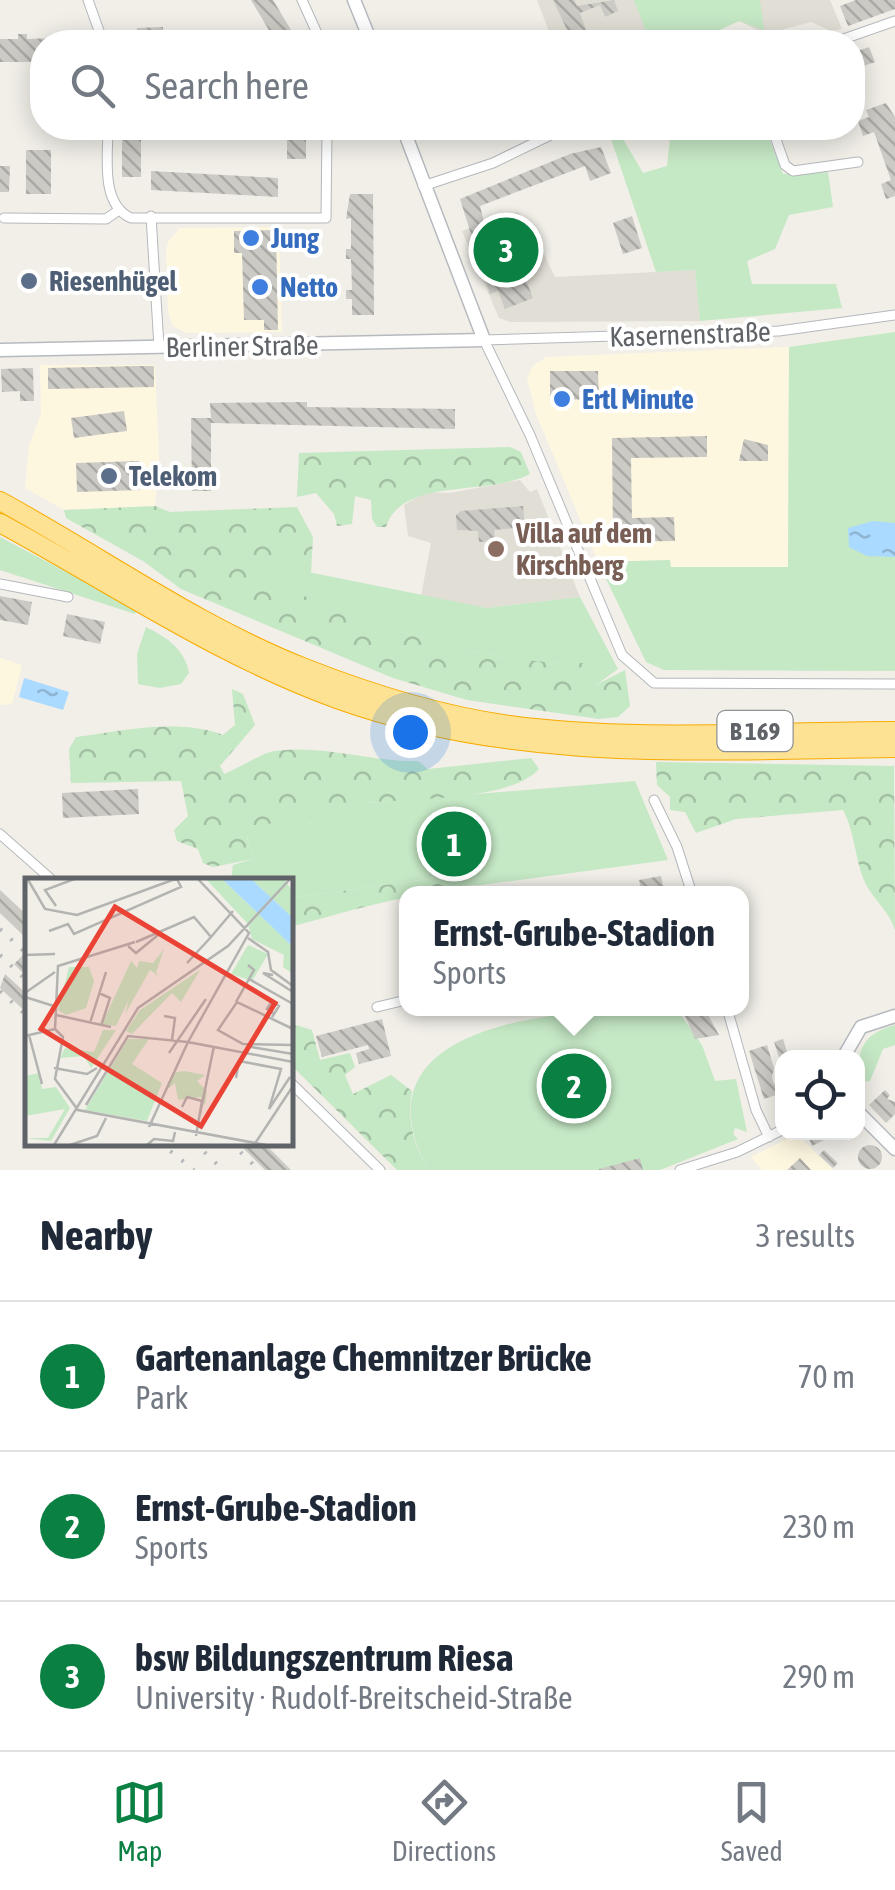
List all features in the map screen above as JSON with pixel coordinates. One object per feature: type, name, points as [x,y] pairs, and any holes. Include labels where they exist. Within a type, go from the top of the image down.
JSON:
[{"type":"highway","name":"B 169","points":[[0,501],[258,646],[388,698],[510,725],[574,730],[895,730]]},
{"type":"highway","name":"B 169","points":[[0,522],[275,674],[422,725],[573,748],[895,748]]},
{"type":"highway","points":[[872,731],[895,720]]},
{"type":"main road","points":[[354,0],[365,30]]},
{"type":"main road","points":[[407,140],[484,340]]},
{"type":"main road","name":"Berliner Straße","points":[[0,350],[484,340]]},
{"type":"main road","points":[[848,1050],[861,1027],[895,1016]]},
{"type":"main road","points":[[865,1119],[895,1149]]},
{"type":"street","points":[[88,0],[99,30]]},
{"type":"street","points":[[302,0],[316,30]]},
{"type":"street","points":[[865,32],[895,21]]},
{"type":"street","points":[[108,140],[109,183],[119,210],[131,218],[326,218],[327,140]]},
{"type":"street","points":[[424,186],[539,140]]},
{"type":"street","points":[[776,140],[785,165],[793,171],[858,162]]},
{"type":"street","points":[[4,218],[106,219],[119,210]]},
{"type":"street","points":[[152,216],[159,347]]},
{"type":"street","name":"Kasernenstraße","points":[[484,340],[779,331],[895,316]]},
{"type":"street","points":[[484,340],[530,435],[622,655],[636,672],[654,683],[895,684]]},
{"type":"street","points":[[0,584],[68,597]]},
{"type":"street","points":[[654,800],[677,847],[689,886]]},
{"type":"street","points":[[0,834],[50,878]]},
{"type":"street","points":[[377,1008],[399,1002]]},
{"type":"street","points":[[729,1016],[756,1110],[769,1137]]},
{"type":"street","points":[[292,1084],[380,1170]]},
{"type":"street","points":[[680,1170],[775,1134]]},
{"type":"street","points":[[722,1157],[725,1170]]},
{"type":"shaded area","points":[[537,0],[830,0],[842,29],[829,30],[811,22],[781,30],[758,30],[739,21],[719,30],[548,30]]},
{"type":"shaded area","points":[[517,212],[528,220],[555,277],[695,270],[700,321],[510,322],[499,318],[462,231]]},
{"type":"shaded area","points":[[279,227],[282,332],[186,333],[173,326],[168,311],[166,251],[180,228]]},
{"type":"shaded area","points":[[789,347],[788,567],[670,567],[669,560],[598,562],[536,414],[527,378],[533,366],[546,357]]},
{"type":"shaded area","points":[[40,365],[155,365],[159,458],[155,506],[64,510],[25,488],[29,445],[41,414]]},
{"type":"shaded area","name":"Villa auf dem Kirschberg","points":[[520,480],[530,492],[537,489],[580,597],[487,608],[421,596],[431,543],[408,536],[404,505],[425,492],[450,493]]},
{"type":"shaded area","points":[[0,658],[22,665],[12,704],[0,705]]},
{"type":"shaded area","points":[[785,1140],[803,1140],[833,1170],[762,1170],[751,1157]]},
{"type":"green space","points":[[634,0],[760,0],[764,30],[739,21],[719,30],[645,30]]},
{"type":"green space","points":[[611,140],[624,140],[643,173],[667,166],[670,140],[770,140],[783,174],[828,172],[833,207],[789,215],[775,249],[747,261],[752,284],[836,284],[842,308],[700,321],[695,270],[656,272]]},
{"type":"green space","points":[[895,332],[895,671],[664,670],[646,662],[598,562],[670,560],[671,567],[788,567],[789,347]]},
{"type":"green space","points":[[510,447],[521,452],[530,474],[512,481],[409,500],[395,511],[386,527],[377,527],[372,519],[371,500],[355,496],[352,524],[337,526],[334,514],[316,493],[297,497],[299,453]]},
{"type":"green space","points":[[155,506],[170,512],[297,507],[313,537],[311,573],[278,566],[275,585],[388,627],[464,649],[542,662],[583,663],[596,685],[625,670],[630,706],[618,717],[599,719],[467,700],[393,678],[181,589],[143,561],[66,518],[64,510]]},
{"type":"green space","points":[[0,537],[137,609],[135,614],[0,570]]},
{"type":"green space","points":[[278,566],[487,608],[580,597],[618,669],[596,685],[582,663],[502,657],[425,639],[274,585]]},
{"type":"green space","points":[[146,627],[167,640],[183,657],[189,673],[181,684],[160,688],[138,684],[137,654]]},
{"type":"green space","points":[[232,689],[243,694],[255,725],[220,766],[224,774],[269,753],[292,749],[418,761],[428,769],[531,758],[539,769],[524,780],[478,794],[350,805],[267,824],[247,837],[253,859],[213,867],[203,863],[198,849],[177,841],[174,830],[188,816],[181,781],[71,783],[69,749],[76,737],[169,727],[223,735],[235,725]]},
{"type":"green space","points":[[656,762],[894,766],[895,930],[864,879],[843,810],[736,819],[696,833],[685,812],[670,810],[670,797],[657,785]]},
{"type":"green space","points":[[635,781],[668,860],[481,885],[458,886],[450,876],[292,898],[292,878],[231,878],[233,865],[253,859],[247,837],[259,826],[354,804]]},
{"type":"green space","points":[[450,876],[458,886],[399,886],[399,900],[292,926],[292,898]]},
{"type":"green space","points":[[682,1016],[702,1045],[715,1081],[736,1079],[747,1132],[735,1128],[733,1134],[738,1139],[660,1170],[428,1170],[411,1119],[419,1079],[445,1051],[485,1031],[533,1019]]},
{"type":"green space","points":[[296,1025],[312,1030],[320,1060],[350,1053],[355,1067],[345,1075],[353,1094],[391,1075],[412,1091],[412,1132],[428,1170],[397,1170],[294,1068],[292,1030]]},
{"type":"green space","points":[[895,1025],[895,1045],[883,1049],[870,1081],[865,1081],[865,1050],[861,1050],[868,1039]]},
{"type":"water","points":[[873,521],[895,523],[895,557],[867,556],[849,547],[848,528]]},
{"type":"water","points":[[24,678],[69,692],[63,710],[19,697]]},
{"type":"building","points":[[251,0],[273,0],[291,30],[269,30]]},
{"type":"building","points":[[553,0],[574,0],[577,6],[614,0],[618,11],[605,17],[600,5],[580,13],[586,30],[567,30]]},
{"type":"building","points":[[856,0],[895,0],[895,9],[848,26],[840,6]]},
{"type":"building","points":[[163,27],[163,30],[137,30]]},
{"type":"building","points":[[18,34],[27,34],[30,62],[0,62],[0,39],[18,39]]},
{"type":"building","points":[[869,47],[875,62],[865,65],[865,48]]},
{"type":"building","points":[[886,103],[895,117],[895,196],[886,199],[881,184],[891,180],[874,132],[865,135],[865,118],[869,117],[866,110]]},
{"type":"building","points":[[122,140],[141,140],[141,177],[122,177]]},
{"type":"building","points":[[287,140],[306,140],[306,159],[287,159]]},
{"type":"building","points":[[601,147],[611,173],[590,181],[585,166],[480,206],[488,238],[507,231],[533,298],[505,309],[498,291],[490,294],[460,199],[570,154]]},
{"type":"building","points":[[26,150],[51,150],[51,194],[26,194]]},
{"type":"building","points":[[0,166],[10,166],[9,192],[0,192]]},
{"type":"building","points":[[151,171],[278,178],[278,197],[151,190]]},
{"type":"building","points":[[350,194],[373,194],[374,315],[352,315],[352,299],[346,299],[346,290],[352,290],[351,259],[346,259],[346,249],[351,249],[351,218],[346,219]]},
{"type":"building","points":[[632,216],[642,248],[623,254],[613,223]]},
{"type":"building","name":"Netto","points":[[276,230],[278,330],[264,330],[264,320],[244,320],[242,253],[234,253],[234,231]]},
{"type":"building","points":[[282,281],[291,281],[292,291],[283,291]]},
{"type":"building","points":[[154,366],[154,387],[48,389],[48,368]]},
{"type":"building","points":[[33,368],[34,401],[20,401],[20,391],[2,392],[1,369]]},
{"type":"building","points":[[550,371],[598,371],[599,400],[550,399]]},
{"type":"building","points":[[307,402],[307,407],[455,409],[455,429],[211,423],[211,491],[192,491],[191,418],[211,418],[210,403]]},
{"type":"building","points":[[124,411],[127,431],[74,438],[71,418]]},
{"type":"building","points":[[707,436],[707,457],[631,458],[632,518],[674,517],[675,541],[613,542],[612,438]]},
{"type":"building","points":[[744,439],[768,445],[768,461],[739,461]]},
{"type":"building","points":[[139,461],[140,490],[77,492],[76,463]]},
{"type":"building","points":[[523,506],[525,527],[494,530],[495,541],[479,542],[478,531],[457,530],[456,515],[461,511]]},
{"type":"building","points":[[0,596],[32,602],[28,625],[0,620]]},
{"type":"building","points":[[67,614],[105,622],[100,644],[63,636]]},
{"type":"building","points":[[138,789],[139,814],[63,818],[62,793]]},
{"type":"building","points":[[661,876],[663,886],[640,886],[639,880]]},
{"type":"building","points":[[0,890],[25,913],[25,937],[0,913]]},
{"type":"building","points":[[25,957],[25,975],[14,964]]},
{"type":"building","points":[[5,974],[25,992],[25,1011],[0,988]]},
{"type":"building","points":[[685,1016],[709,1016],[719,1035],[695,1039]]},
{"type":"building","points":[[382,1019],[391,1056],[359,1064],[356,1053],[369,1049],[368,1045],[322,1057],[316,1036]]},
{"type":"building","points":[[783,1039],[786,1050],[777,1050],[774,1042]]},
{"type":"building","points":[[767,1045],[774,1068],[775,1095],[764,1099],[749,1051]]},
{"type":"building","points":[[885,1090],[890,1095],[887,1099],[895,1102],[895,1114],[886,1123],[869,1105]]},
{"type":"building","points":[[240,1145],[266,1145],[291,1170],[265,1170]]},
{"type":"building","points":[[870,1145],[882,1157],[870,1169],[858,1157]]},
{"type":"building","points":[[824,1150],[838,1163],[833,1168],[819,1155]]},
{"type":"building","points":[[640,1158],[643,1170],[599,1170],[599,1169]]},
{"type":"building","points":[[800,1158],[811,1170],[787,1170]]},
{"type":"railway","points":[[0,929],[25,952]]},
{"type":"railway","points":[[0,955],[25,979]]},
{"type":"railway","points":[[0,991],[25,1014]]},
{"type":"railway","points":[[163,1145],[194,1170]]},
{"type":"railway","points":[[197,1145],[223,1170]]},
{"type":"railway","points":[[233,1145],[259,1170]]},
{"type":"place","name":"Jung","points":[[251,238]]},
{"type":"place","name":"bsw Bildungszentrum Riesa","points":[[506,250]]},
{"type":"place","name":"Riesenhügel","points":[[29,281]]},
{"type":"place","name":"Netto","points":[[260,287]]},
{"type":"place","name":"Ertl Minute","points":[[562,399]]},
{"type":"place","name":"Telekom","points":[[109,476]]},
{"type":"place","name":"Villa auf dem Kirschberg","points":[[496,549]]},
{"type":"place","name":"Gartenanlage Chemnitzer Brücke","points":[[454,844]]},
{"type":"place","name":"Ernst-Grube-Stadion","points":[[574,1086]]}]
